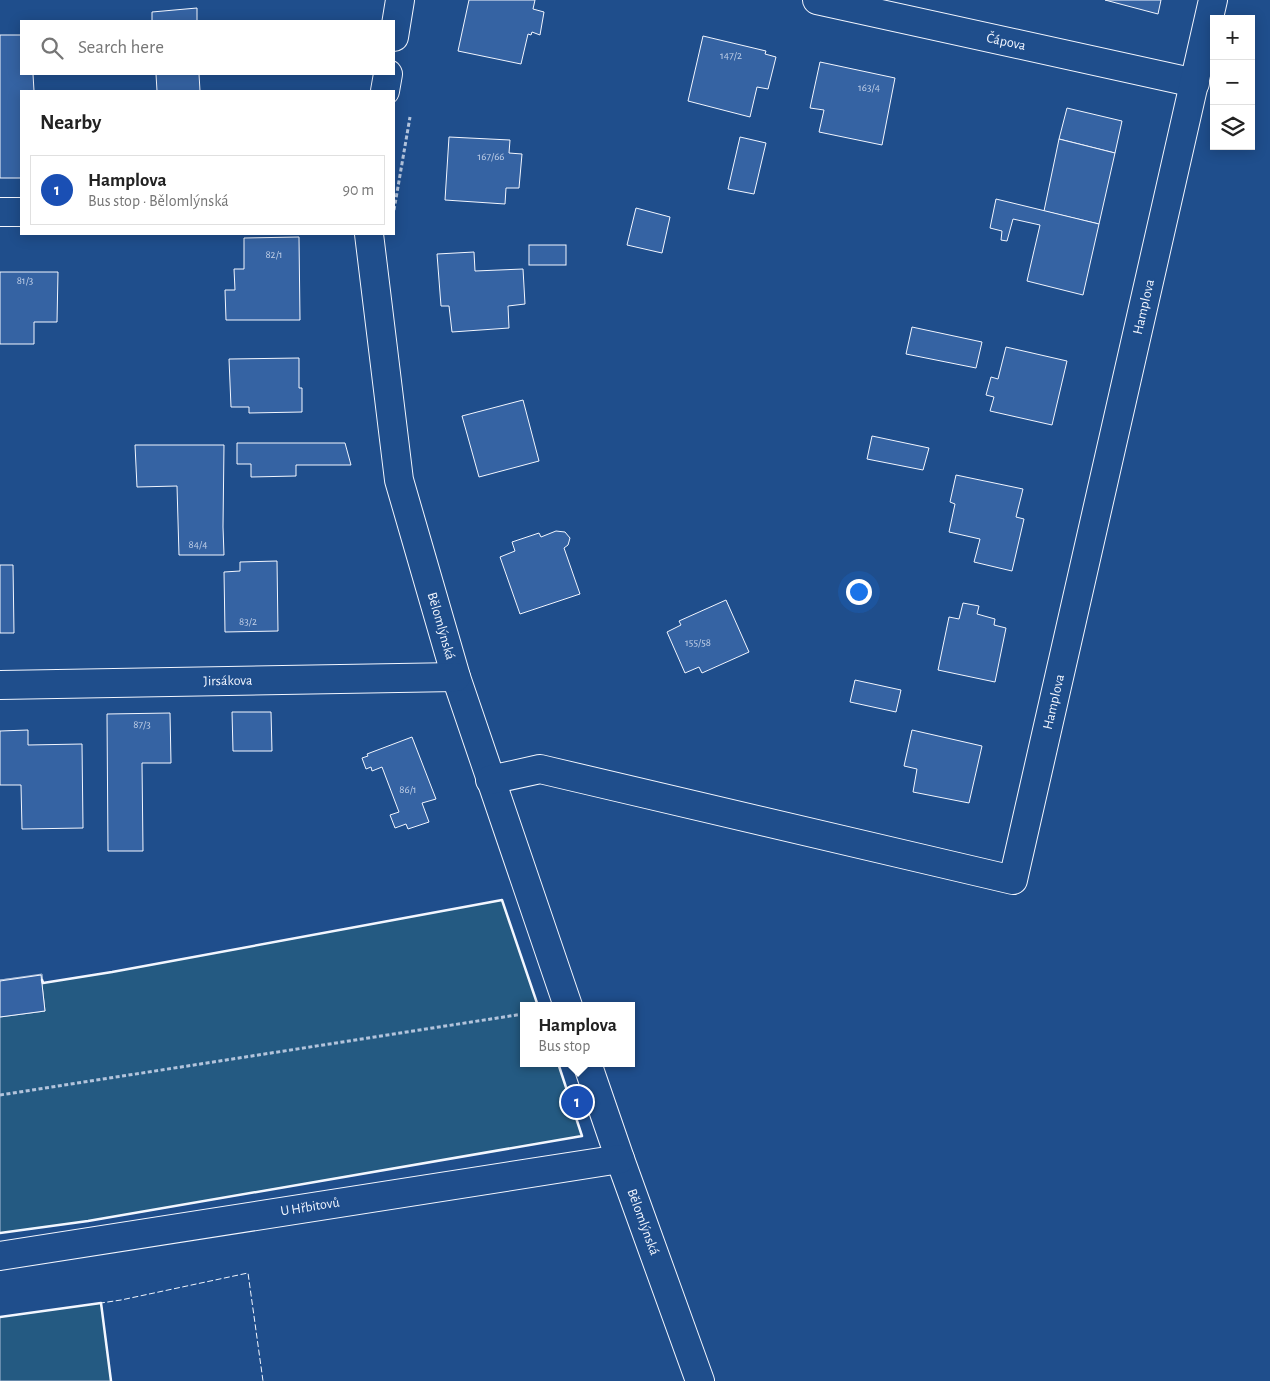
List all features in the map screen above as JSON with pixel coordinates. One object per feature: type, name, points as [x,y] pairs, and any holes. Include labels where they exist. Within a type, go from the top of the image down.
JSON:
[{"type":"street","points":[[395,31],[400,0]]},
{"type":"street","name":"Čápova","points":[[817,0],[1195,83]]},
{"type":"street","name":"Hamplova","points":[[490,780],[540,769],[1014,880],[1213,0]]},
{"type":"street","points":[[385,90],[388,75]]},
{"type":"street","points":[[0,212],[20,212]]},
{"type":"street","name":"Bělomlýnská","points":[[369,235],[399,480],[456,677],[567,1002]]},
{"type":"street","name":"Jirsákova","points":[[0,685],[456,677]]},
{"type":"street","name":"Bělomlýnská","points":[[588,1067],[700,1381]]},
{"type":"street","name":"U Hřbitovů","points":[[0,1256],[620,1159]]},
{"type":"path","points":[[0,1095],[520,1014]]},
{"type":"shaded area","points":[[502,900],[537,1002],[520,1002],[520,1067],[559,1067],[582,1136],[88,1221],[0,1233],[0,1017],[45,1011],[41,975],[0,980],[42,974],[43,983]]},
{"type":"shaded area","points":[[101,1303],[111,1381],[0,1381],[0,1317]]},
{"type":"building","points":[[469,0],[535,0],[533,9],[544,12],[540,35],[532,32],[531,35],[528,34],[521,64],[458,51]]},
{"type":"building","points":[[1105,0],[1161,0],[1158,14]]},
{"type":"building","points":[[197,8],[197,20],[152,20],[152,12]]},
{"type":"building","points":[[0,35],[20,35],[20,75],[33,75],[34,90],[20,90],[20,178],[0,178]]},
{"type":"building","points":[[703,36],[766,51],[765,54],[776,57],[768,89],[757,87],[750,117],[688,101]]},
{"type":"building","points":[[820,62],[895,78],[882,145],[819,132],[824,110],[810,108]]},
{"type":"building","points":[[156,75],[199,75],[200,90],[157,90]]},
{"type":"building","points":[[1067,108],[1122,121],[1115,153],[1059,139]]},
{"type":"building","points":[[449,137],[510,140],[509,153],[522,154],[519,188],[506,188],[505,204],[445,200]]},
{"type":"building","points":[[740,137],[766,143],[754,194],[728,189]]},
{"type":"building","points":[[1059,139],[1115,153],[1099,224],[1044,211]]},
{"type":"building","points":[[996,199],[1099,224],[1083,295],[1027,281],[1040,225],[1013,219],[1007,241],[1001,240],[1002,231],[990,228]]},
{"type":"building","points":[[636,208],[670,217],[662,253],[627,245]]},
{"type":"building","points":[[299,237],[300,320],[226,320],[225,290],[235,290],[234,269],[244,269],[244,238]]},
{"type":"building","points":[[529,245],[566,245],[566,265],[529,265]]},
{"type":"building","points":[[474,252],[475,271],[523,269],[525,304],[508,306],[509,328],[452,332],[449,306],[441,306],[437,254]]},
{"type":"building","points":[[0,272],[58,272],[57,322],[34,322],[34,344],[0,344]]},
{"type":"building","points":[[912,327],[982,342],[976,368],[906,354]]},
{"type":"building","points":[[1006,347],[1067,361],[1052,425],[990,411],[994,397],[986,395],[991,377],[998,379]]},
{"type":"building","points":[[299,358],[299,388],[302,388],[302,412],[249,413],[249,407],[231,407],[229,359]]},
{"type":"building","points":[[523,400],[539,461],[479,477],[462,416]]},
{"type":"building","points":[[872,436],[929,448],[923,470],[867,459]]},
{"type":"building","points":[[237,443],[345,443],[351,465],[296,465],[296,476],[251,477],[251,464],[237,464]]},
{"type":"building","points":[[135,445],[224,445],[224,555],[179,555],[177,486],[137,487]]},
{"type":"building","points":[[956,475],[1023,489],[1016,517],[1024,519],[1012,571],[974,562],[980,539],[949,532],[955,504],[950,502]]},
{"type":"building","points":[[556,531],[565,532],[570,538],[568,545],[564,548],[580,594],[520,614],[500,557],[515,551],[512,542],[539,533],[541,537]]},
{"type":"building","points":[[277,561],[278,631],[225,632],[224,572],[240,571],[240,562]]},
{"type":"building","points":[[0,565],[13,565],[14,633],[0,633]]},
{"type":"building","points":[[726,600],[749,652],[702,673],[699,667],[685,673],[667,632],[681,625],[679,621]]},
{"type":"building","points":[[963,603],[979,606],[977,614],[995,619],[994,625],[1006,628],[995,682],[938,670],[949,617],[959,619]]},
{"type":"building","points":[[855,680],[901,690],[896,712],[850,702]]},
{"type":"building","points":[[232,712],[271,712],[272,751],[233,751]]},
{"type":"building","points":[[170,713],[171,763],[142,763],[143,851],[108,851],[107,714]]},
{"type":"building","points":[[28,730],[28,745],[82,744],[83,828],[22,829],[21,785],[0,785],[0,731]]},
{"type":"building","points":[[912,730],[982,746],[969,803],[913,792],[917,769],[904,766]]},
{"type":"building","points":[[412,737],[436,799],[422,803],[429,822],[408,829],[406,824],[395,828],[390,815],[399,812],[382,767],[372,771],[371,767],[366,769],[362,758],[368,756],[367,754]]},
{"type":"building","points":[[41,975],[45,1011],[0,1017],[0,981]]},
{"type":"fence","points":[[111,1381],[101,1303],[248,1273],[263,1381]]},
{"type":"wall","points":[[42,980],[43,983],[112,972],[502,900],[537,1002]]},
{"type":"wall","points":[[0,1233],[88,1221],[582,1136],[559,1067]]},
{"type":"wall","points":[[0,1317],[101,1303],[111,1381]]},
{"type":"place","name":"Hamplova","points":[[577,1102]]}]
